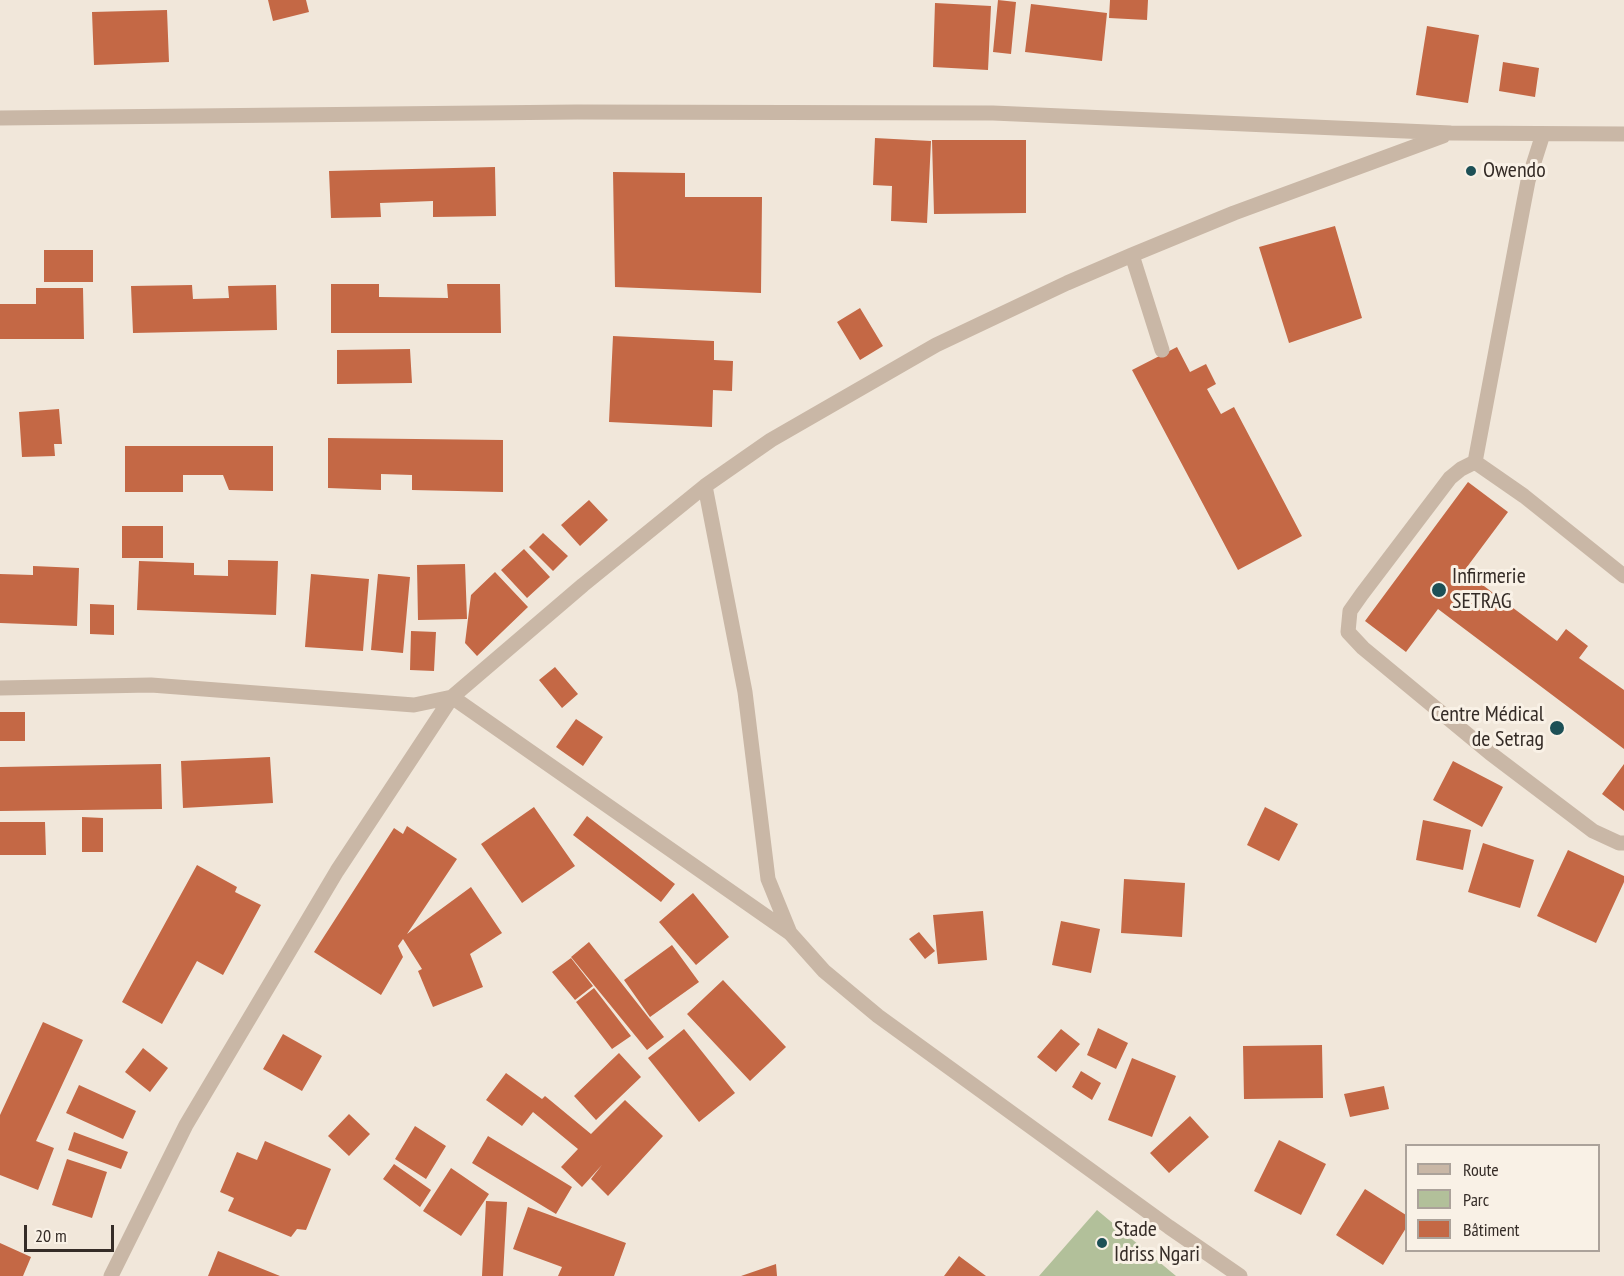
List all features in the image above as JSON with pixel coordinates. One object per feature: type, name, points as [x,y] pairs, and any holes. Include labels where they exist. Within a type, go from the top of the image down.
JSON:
[{"type":"street","points":[[0,118],[565,112],[993,113],[1451,133],[1624,134]]},
{"type":"street","points":[[111,1276],[192,1115],[337,871],[452,697],[583,585],[705,486],[771,440],[936,345],[1067,283],[1234,213],[1451,133]]},
{"type":"street","points":[[1475,462],[1526,190],[1543,134]]},
{"type":"street","points":[[1132,255],[1162,350]]},
{"type":"street","points":[[1475,462],[1524,496],[1624,576]]},
{"type":"street","points":[[1475,462],[1450,478],[1362,594],[1350,611],[1348,632],[1363,648],[1490,753],[1593,831],[1619,843],[1624,843]]},
{"type":"street","points":[[705,486],[745,692],[768,879],[790,933]]},
{"type":"street","points":[[0,688],[151,686],[414,705],[452,697],[790,933],[824,971],[878,1016],[1240,1276]]},
{"type":"green space","name":"Stade Idriss Ngari","points":[[1097,1210],[1176,1276],[1039,1276]]},
{"type":"building","points":[[268,0],[306,0],[309,12],[273,21]]},
{"type":"building","points":[[998,0],[1016,2],[1011,54],[993,52]]},
{"type":"building","points":[[1110,0],[1148,0],[1147,20],[1109,18]]},
{"type":"building","points":[[935,3],[991,6],[988,70],[933,67]]},
{"type":"building","points":[[1031,4],[1107,13],[1102,61],[1025,52]]},
{"type":"building","points":[[167,10],[169,62],[94,65],[92,12]]},
{"type":"building","points":[[1427,26],[1479,35],[1468,103],[1416,95]]},
{"type":"building","points":[[1503,62],[1539,68],[1535,97],[1499,91]]},
{"type":"building","points":[[875,138],[931,141],[927,223],[891,221],[892,186],[873,185]]},
{"type":"building","points":[[932,140],[1026,140],[1026,213],[934,214]]},
{"type":"building","points":[[495,167],[496,216],[433,217],[433,201],[380,203],[381,217],[331,218],[329,171]]},
{"type":"building","points":[[613,172],[685,173],[685,197],[762,197],[761,293],[615,287]]},
{"type":"building","points":[[1335,226],[1362,318],[1289,343],[1259,247]]},
{"type":"building","points":[[44,250],[93,250],[93,282],[44,282]]},
{"type":"building","points":[[331,284],[379,284],[379,297],[448,298],[447,284],[500,284],[501,333],[331,333]]},
{"type":"building","points":[[192,285],[193,299],[229,298],[228,286],[276,285],[277,330],[133,333],[131,286]]},
{"type":"building","points":[[36,288],[83,288],[84,339],[0,339],[0,304],[36,304]]},
{"type":"building","points":[[860,308],[883,346],[860,360],[837,322]]},
{"type":"building","points":[[613,336],[714,341],[714,360],[733,361],[732,391],[713,390],[712,427],[609,422]]},
{"type":"building","points":[[1177,347],[1190,372],[1206,364],[1216,384],[1207,389],[1221,414],[1234,407],[1302,536],[1238,570],[1132,370]]},
{"type":"building","points":[[410,349],[412,383],[337,384],[337,350]]},
{"type":"building","points":[[59,409],[62,444],[54,444],[55,456],[22,457],[19,412]]},
{"type":"building","points":[[328,438],[503,440],[503,492],[412,490],[412,475],[381,474],[381,490],[328,488]]},
{"type":"building","points":[[125,446],[273,446],[273,491],[229,490],[223,475],[183,475],[183,492],[125,492]]},
{"type":"building","name":"Infirmerie SETRAG","points":[[1468,482],[1508,512],[1464,571],[1557,641],[1566,629],[1588,646],[1579,658],[1624,690],[1624,749],[1438,609],[1406,652],[1365,621]]},
{"type":"building","points":[[589,500],[608,520],[580,546],[561,525]]},
{"type":"building","points":[[122,526],[163,526],[163,558],[122,558]]},
{"type":"building","points":[[543,533],[568,556],[553,571],[529,547]]},
{"type":"building","points":[[524,549],[550,577],[527,598],[501,570]]},
{"type":"building","points":[[228,560],[278,561],[276,615],[137,610],[139,561],[194,563],[194,575],[228,576]]},
{"type":"building","points":[[465,564],[467,619],[418,620],[417,565]]},
{"type":"building","points":[[33,566],[79,568],[77,626],[0,623],[0,574],[33,575]]},
{"type":"building","points":[[495,572],[528,607],[477,656],[465,643],[471,595]]},
{"type":"building","points":[[311,574],[369,579],[363,651],[305,647]]},
{"type":"building","points":[[378,574],[410,577],[403,653],[371,650]]},
{"type":"building","points":[[90,604],[114,605],[114,635],[90,634]]},
{"type":"building","points":[[411,631],[436,632],[434,671],[410,670]]},
{"type":"building","points":[[555,667],[578,694],[562,708],[539,680]]},
{"type":"building","points":[[0,712],[25,712],[25,741],[0,741]]},
{"type":"building","points":[[576,719],[603,737],[583,766],[556,747]]},
{"type":"building","points":[[270,757],[273,803],[183,808],[181,761]]},
{"type":"building","points":[[1453,761],[1503,787],[1482,827],[1433,800]]},
{"type":"building","points":[[161,764],[162,809],[0,811],[0,767]]},
{"type":"building","points":[[1624,764],[1624,811],[1602,794]]},
{"type":"building","points":[[534,807],[575,866],[522,903],[481,844]]},
{"type":"building","points":[[1265,807],[1298,824],[1279,861],[1247,845]]},
{"type":"building","points":[[587,816],[675,884],[661,902],[573,835]]},
{"type":"building","points":[[82,817],[103,818],[103,852],[82,852]]},
{"type":"building","points":[[1423,820],[1471,830],[1463,870],[1416,860]]},
{"type":"building","points":[[0,822],[45,822],[46,855],[0,855]]},
{"type":"building","points":[[407,826],[457,859],[407,934],[471,887],[502,933],[470,954],[483,987],[433,1007],[418,971],[422,969],[403,939],[398,946],[403,957],[381,995],[314,952],[394,828],[403,834]]},
{"type":"building","points":[[1483,843],[1534,860],[1520,908],[1468,892]]},
{"type":"building","points":[[1568,850],[1624,876],[1624,882],[1596,943],[1537,916]]},
{"type":"building","points":[[197,865],[237,887],[235,892],[261,905],[223,975],[197,961],[162,1024],[122,1002]]},
{"type":"building","points":[[1124,879],[1185,883],[1182,937],[1121,933]]},
{"type":"building","points":[[693,893],[729,937],[696,965],[659,922]]},
{"type":"building","points":[[983,911],[987,960],[938,964],[933,915]]},
{"type":"building","points":[[1061,921],[1100,929],[1091,973],[1052,965]]},
{"type":"building","points":[[919,932],[935,951],[925,959],[909,939]]},
{"type":"building","points":[[589,942],[664,1037],[647,1050],[571,957]]},
{"type":"building","points":[[672,945],[699,982],[650,1017],[624,980]]},
{"type":"building","points":[[571,958],[593,986],[575,1000],[552,972]]},
{"type":"building","points":[[723,980],[786,1047],[750,1081],[687,1014]]},
{"type":"building","points":[[594,988],[631,1036],[612,1049],[576,1002]]},
{"type":"building","points":[[43,1022],[83,1040],[36,1141],[54,1148],[38,1190],[0,1175],[0,1115]]},
{"type":"building","points":[[1098,1028],[1128,1043],[1116,1069],[1087,1055]]},
{"type":"building","points":[[684,1029],[735,1093],[699,1122],[648,1058]]},
{"type":"building","points":[[1061,1029],[1080,1044],[1056,1072],[1037,1057]]},
{"type":"building","points":[[283,1034],[322,1056],[302,1091],[263,1069]]},
{"type":"building","points":[[1322,1045],[1323,1098],[1244,1099],[1243,1046]]},
{"type":"building","points":[[143,1048],[168,1068],[150,1092],[125,1072]]},
{"type":"building","points":[[619,1053],[641,1077],[596,1120],[574,1096]]},
{"type":"building","points":[[1132,1058],[1176,1076],[1152,1137],[1108,1120]]},
{"type":"building","points":[[1081,1071],[1101,1083],[1092,1100],[1072,1087]]},
{"type":"building","points":[[506,1073],[542,1099],[545,1096],[591,1134],[625,1100],[663,1136],[608,1196],[591,1179],[602,1165],[582,1187],[561,1167],[578,1149],[533,1112],[522,1126],[486,1100]]},
{"type":"building","points":[[79,1085],[136,1111],[123,1139],[66,1113]]},
{"type":"building","points":[[1384,1086],[1389,1109],[1350,1117],[1344,1094]]},
{"type":"building","points":[[349,1114],[370,1134],[349,1156],[328,1136]]},
{"type":"building","points":[[1190,1116],[1209,1137],[1169,1173],[1150,1153]]},
{"type":"building","points":[[415,1126],[446,1146],[426,1179],[395,1159]]},
{"type":"building","points":[[74,1132],[128,1152],[121,1169],[68,1150]]},
{"type":"building","points":[[488,1136],[572,1187],[556,1214],[472,1163]]},
{"type":"building","points":[[1279,1140],[1326,1164],[1301,1215],[1254,1191]]},
{"type":"building","points":[[265,1141],[331,1169],[306,1230],[297,1229],[291,1237],[228,1211],[234,1198],[220,1192],[237,1152],[257,1160]]},
{"type":"building","points":[[67,1159],[107,1172],[92,1218],[52,1205]]},
{"type":"building","points":[[394,1164],[431,1190],[420,1207],[383,1179]]},
{"type":"building","points":[[451,1168],[489,1194],[461,1236],[423,1211]]},
{"type":"building","points":[[1365,1189],[1405,1214],[1405,1230],[1383,1265],[1336,1235]]},
{"type":"building","points":[[486,1201],[507,1202],[503,1276],[482,1276]]},
{"type":"building","points":[[528,1207],[626,1243],[614,1276],[558,1276],[562,1267],[513,1249]]},
{"type":"building","points":[[0,1243],[31,1257],[23,1276],[0,1276]]},
{"type":"building","points":[[218,1251],[280,1276],[208,1276]]},
{"type":"building","points":[[959,1256],[986,1276],[944,1276]]},
{"type":"building","points":[[776,1264],[777,1276],[741,1276]]},
{"type":"place","name":"Owendo","points":[[1471,171]]},
{"type":"place","name":"Infirmerie SETRAG","points":[[1439,590]]},
{"type":"place","name":"Centre Médical de Setrag","points":[[1557,728]]},
{"type":"place","name":"Stade Idriss Ngari","points":[[1102,1243]]}]
